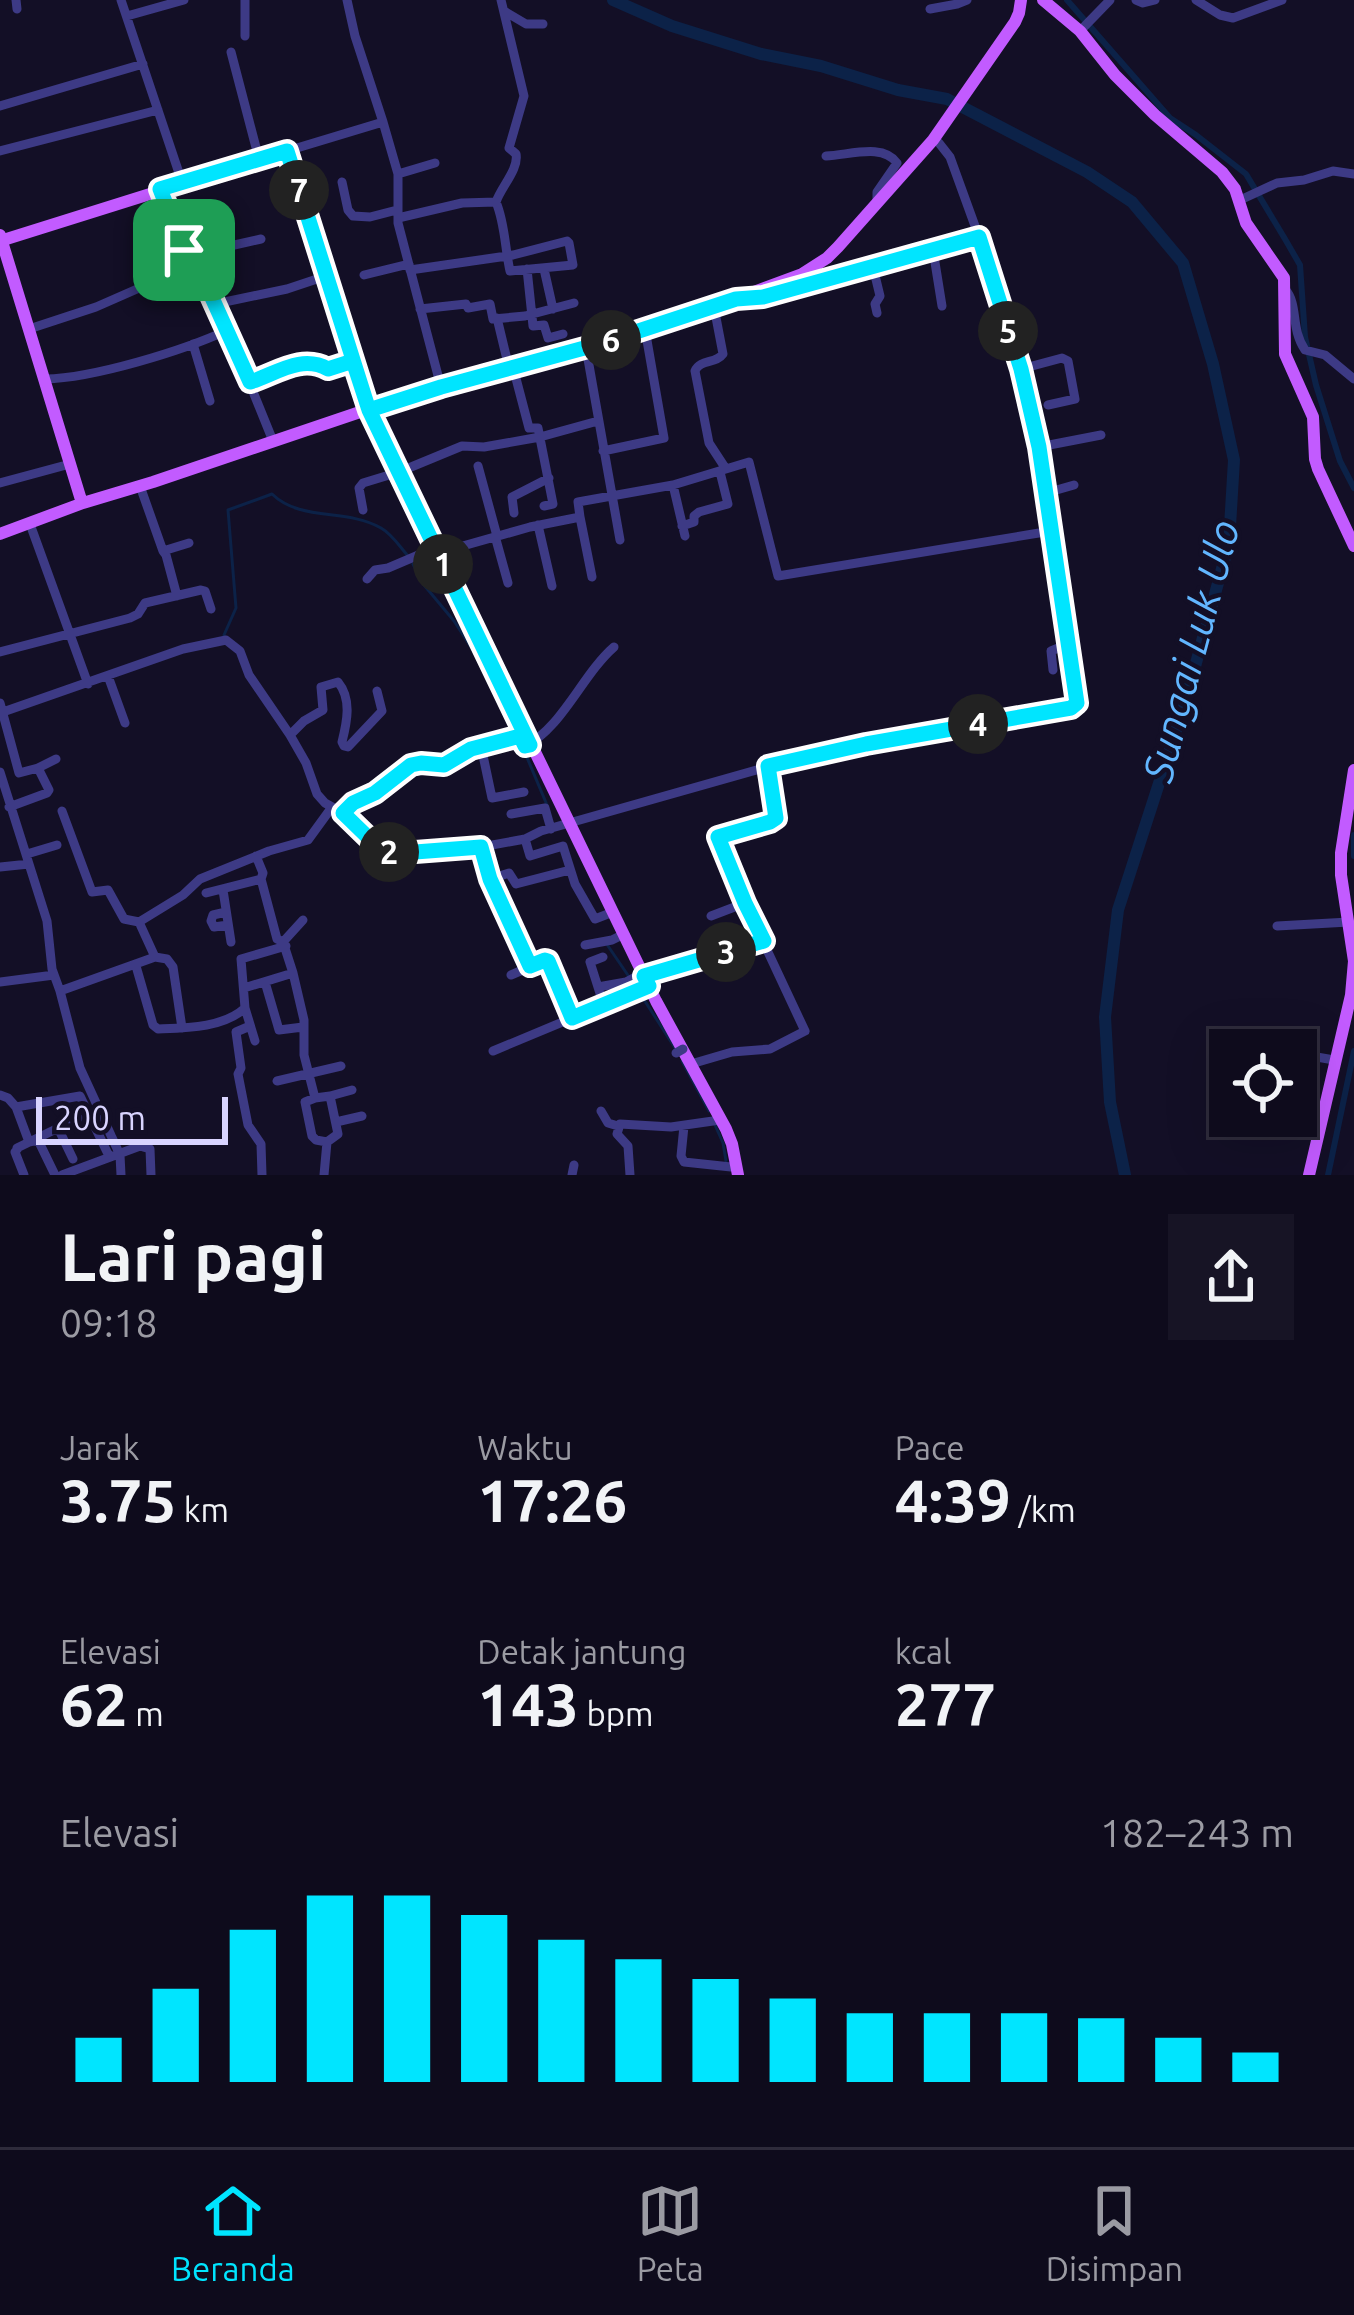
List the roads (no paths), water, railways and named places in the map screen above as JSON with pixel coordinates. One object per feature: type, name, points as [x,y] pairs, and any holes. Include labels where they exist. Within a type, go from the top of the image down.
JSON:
[{"type":"main road","points":[[0,535],[82,503],[441,387],[714,307],[815,266],[838,248],[939,139],[1019,14],[1021,3],[1045,2],[1088,24],[1115,75],[1235,189],[1246,223],[1279,268],[1285,289],[1285,354],[1310,405],[1318,469],[1354,546]]},
{"type":"main road","points":[[82,503],[3,241],[287,151],[369,410],[558,827],[613,912],[612,939],[691,1064],[716,1121],[732,1144],[731,1170]]},
{"type":"main road","points":[[1309,1175],[1351,995],[1353,953],[1341,853],[1354,770]]},
{"type":"street","points":[[122,0],[182,182]]},
{"type":"street","points":[[127,16],[184,0]]},
{"type":"street","points":[[245,0],[245,36]]},
{"type":"street","points":[[347,0],[398,174],[397,213],[441,387]]},
{"type":"street","points":[[930,8],[967,0]]},
{"type":"street","points":[[1088,24],[1110,0]]},
{"type":"street","points":[[1136,0],[1155,0]]},
{"type":"street","points":[[1196,0],[1233,18],[1282,0]]},
{"type":"street","points":[[503,6],[526,24],[542,24]]},
{"type":"street","points":[[364,275],[507,256],[568,242],[573,265],[510,272],[507,256],[501,218],[496,202],[517,164],[509,145],[524,96],[503,6]]},
{"type":"street","points":[[231,52],[260,159]]},
{"type":"street","points":[[0,92],[2,106],[143,64]]},
{"type":"street","points":[[0,152],[158,110]]},
{"type":"street","points":[[287,151],[383,122]]},
{"type":"street","points":[[56,759],[19,773],[1,708],[182,650],[230,641],[290,734],[317,794],[381,850],[402,853],[525,839],[768,766],[1071,708],[1078,696],[1039,447],[1021,369],[979,237],[939,139]]},
{"type":"street","points":[[826,156],[885,151],[895,158],[878,192],[878,203]]},
{"type":"street","points":[[398,174],[435,164]]},
{"type":"street","points":[[1238,201],[1267,187],[1333,171],[1354,173]]},
{"type":"street","points":[[342,182],[353,216],[496,202]]},
{"type":"street","points":[[160,189],[184,250],[228,330],[273,441]]},
{"type":"street","points":[[736,299],[763,297],[979,237]]},
{"type":"street","points":[[184,250],[206,243],[221,248],[261,239]]},
{"type":"street","points":[[933,250],[942,307]]},
{"type":"street","points":[[29,329],[108,303],[194,264]]},
{"type":"street","points":[[873,267],[880,296],[877,313]]},
{"type":"street","points":[[527,269],[533,326],[544,325],[548,338],[563,334]]},
{"type":"street","points":[[544,269],[553,308]]},
{"type":"street","points":[[215,304],[326,276]]},
{"type":"street","points":[[1285,289],[1292,300],[1297,338],[1311,353],[1325,355],[1354,379]]},
{"type":"street","points":[[420,309],[490,304],[493,319],[574,303]]},
{"type":"street","points":[[674,485],[684,531],[699,512],[728,504],[695,371],[723,354],[714,307]]},
{"type":"street","points":[[497,318],[529,428],[538,428],[553,504],[544,506]]},
{"type":"street","points":[[603,451],[664,438],[645,329]]},
{"type":"street","points":[[45,379],[108,369],[228,330]]},
{"type":"street","points":[[193,344],[210,401]]},
{"type":"street","points":[[586,347],[620,540]]},
{"type":"street","points":[[183,361],[197,356]]},
{"type":"street","points":[[1021,369],[1067,359],[1076,397],[1048,405]]},
{"type":"street","points":[[250,382],[297,364],[328,369],[353,361]]},
{"type":"street","points":[[363,510],[359,493],[363,483],[462,446],[539,437],[598,421]]},
{"type":"street","points":[[1039,447],[1101,435]]},
{"type":"street","points":[[592,577],[578,503],[674,485],[746,461],[778,577],[1052,531]]},
{"type":"street","points":[[0,483],[70,464]]},
{"type":"street","points":[[478,466],[508,583]]},
{"type":"street","points":[[514,513],[511,498],[548,478]]},
{"type":"street","points":[[1046,493],[1074,485]]},
{"type":"street","points":[[140,486],[177,596]]},
{"type":"street","points":[[368,580],[375,570],[436,550],[580,517]]},
{"type":"street","points":[[30,524],[87,681]]},
{"type":"street","points":[[538,526],[552,586]]},
{"type":"street","points":[[163,551],[189,544]]},
{"type":"street","points":[[0,652],[130,618],[145,604],[203,590],[211,609]]},
{"type":"street","points":[[1053,670],[1051,651],[1068,644]]},
{"type":"street","points":[[62,811],[92,892],[108,890],[124,920],[139,922],[200,879],[308,840],[337,810],[375,793],[411,765],[447,764],[481,746],[543,735],[614,647]]},
{"type":"street","points":[[108,676],[124,723]]},
{"type":"street","points":[[290,734],[323,710],[321,687],[338,682],[347,711],[341,742],[348,747],[382,711],[377,691]]},
{"type":"street","points":[[481,746],[492,798],[524,792]]},
{"type":"street","points":[[691,1064],[732,1052],[770,1049],[805,1031],[718,837],[776,818],[768,766]]},
{"type":"street","points":[[7,812],[50,791],[38,768]]},
{"type":"street","points":[[0,778],[7,812],[47,920],[54,975],[109,1158],[99,1175]]},
{"type":"street","points":[[511,814],[545,808],[558,827]]},
{"type":"street","points":[[525,839],[530,856],[562,846],[581,901],[595,920],[613,912]]},
{"type":"street","points":[[0,867],[57,845]]},
{"type":"street","points":[[481,847],[490,879],[530,966]]},
{"type":"street","points":[[262,876],[268,851]]},
{"type":"street","points":[[256,856],[277,939],[285,944],[293,973],[315,1098]]},
{"type":"street","points":[[490,879],[509,874],[516,884],[570,870]]},
{"type":"street","points":[[206,893],[262,876]]},
{"type":"street","points":[[223,890],[226,913],[213,915],[211,921],[216,927],[228,925],[231,942]]},
{"type":"street","points":[[711,916],[745,903]]},
{"type":"street","points":[[254,1041],[245,1008],[241,959],[285,944],[303,920]]},
{"type":"street","points":[[139,922],[155,957]]},
{"type":"street","points":[[1277,926],[1349,922]]},
{"type":"street","points":[[585,946],[612,939]]},
{"type":"street","points":[[598,987],[639,983],[764,941]]},
{"type":"street","points":[[60,991],[155,957],[167,958],[182,1028]]},
{"type":"street","points":[[603,957],[590,962],[604,1006]]},
{"type":"street","points":[[511,975],[548,961],[572,1018]]},
{"type":"street","points":[[136,966],[158,1029],[236,1016],[245,1008]]},
{"type":"street","points":[[244,988],[293,973]]},
{"type":"street","points":[[0,981],[54,975]]},
{"type":"street","points":[[265,982],[279,1030],[304,1027]]},
{"type":"street","points":[[493,1051],[604,1006],[639,983]]},
{"type":"street","points":[[250,1026],[237,1031],[238,1074],[248,1125],[261,1144],[262,1175]]},
{"type":"street","points":[[1317,1056],[1334,1060]]},
{"type":"street","points":[[277,1081],[341,1066]]},
{"type":"street","points":[[328,1142],[312,1136],[305,1102],[352,1090]]},
{"type":"street","points":[[1,1092],[16,1107],[34,1141],[67,1171]]},
{"type":"street","points":[[16,1107],[77,1094],[121,1175]]},
{"type":"street","points":[[324,1175],[328,1142],[338,1134],[330,1096]]},
{"type":"street","points":[[601,1111],[608,1123],[618,1126],[716,1121]]},
{"type":"street","points":[[24,1175],[17,1148],[87,1114]]},
{"type":"street","points":[[336,1122],[362,1116]]},
{"type":"street","points":[[618,1126],[617,1135],[628,1146],[630,1175]]},
{"type":"street","points":[[684,1126],[682,1160],[731,1170]]},
{"type":"street","points":[[59,1130],[67,1171]]},
{"type":"street","points":[[67,1171],[134,1148],[150,1149],[152,1175]]},
{"type":"waterway","name":"Sungai Luk Ulo","points":[[613,0],[672,26],[761,54],[947,99],[1087,172],[1132,202],[1183,263],[1213,364],[1234,460],[1229,543],[1185,703],[1118,910],[1105,1017],[1110,1102],[1125,1175]]},
{"type":"waterway","points":[[1067,0],[1170,118],[1246,174],[1285,239],[1300,265],[1305,337],[1316,385],[1340,461],[1354,488]]},
{"type":"waterway","points":[[224,635],[236,608],[228,510],[272,494],[296,508],[381,528],[408,556]]},
{"type":"waterway","points":[[413,564],[478,658],[517,734]]},
{"type":"waterway","points":[[523,748],[547,805]]},
{"type":"waterway","points":[[1354,835],[1354,856]]},
{"type":"waterway","points":[[608,946],[636,987]]},
{"type":"waterway","points":[[641,995],[675,1048]]},
{"type":"waterway","points":[[1328,1175],[1354,1051]]},
{"type":"waterway","points":[[682,1061],[709,1111]]},
{"type":"waterway","points":[[715,1125],[726,1161]]}]
